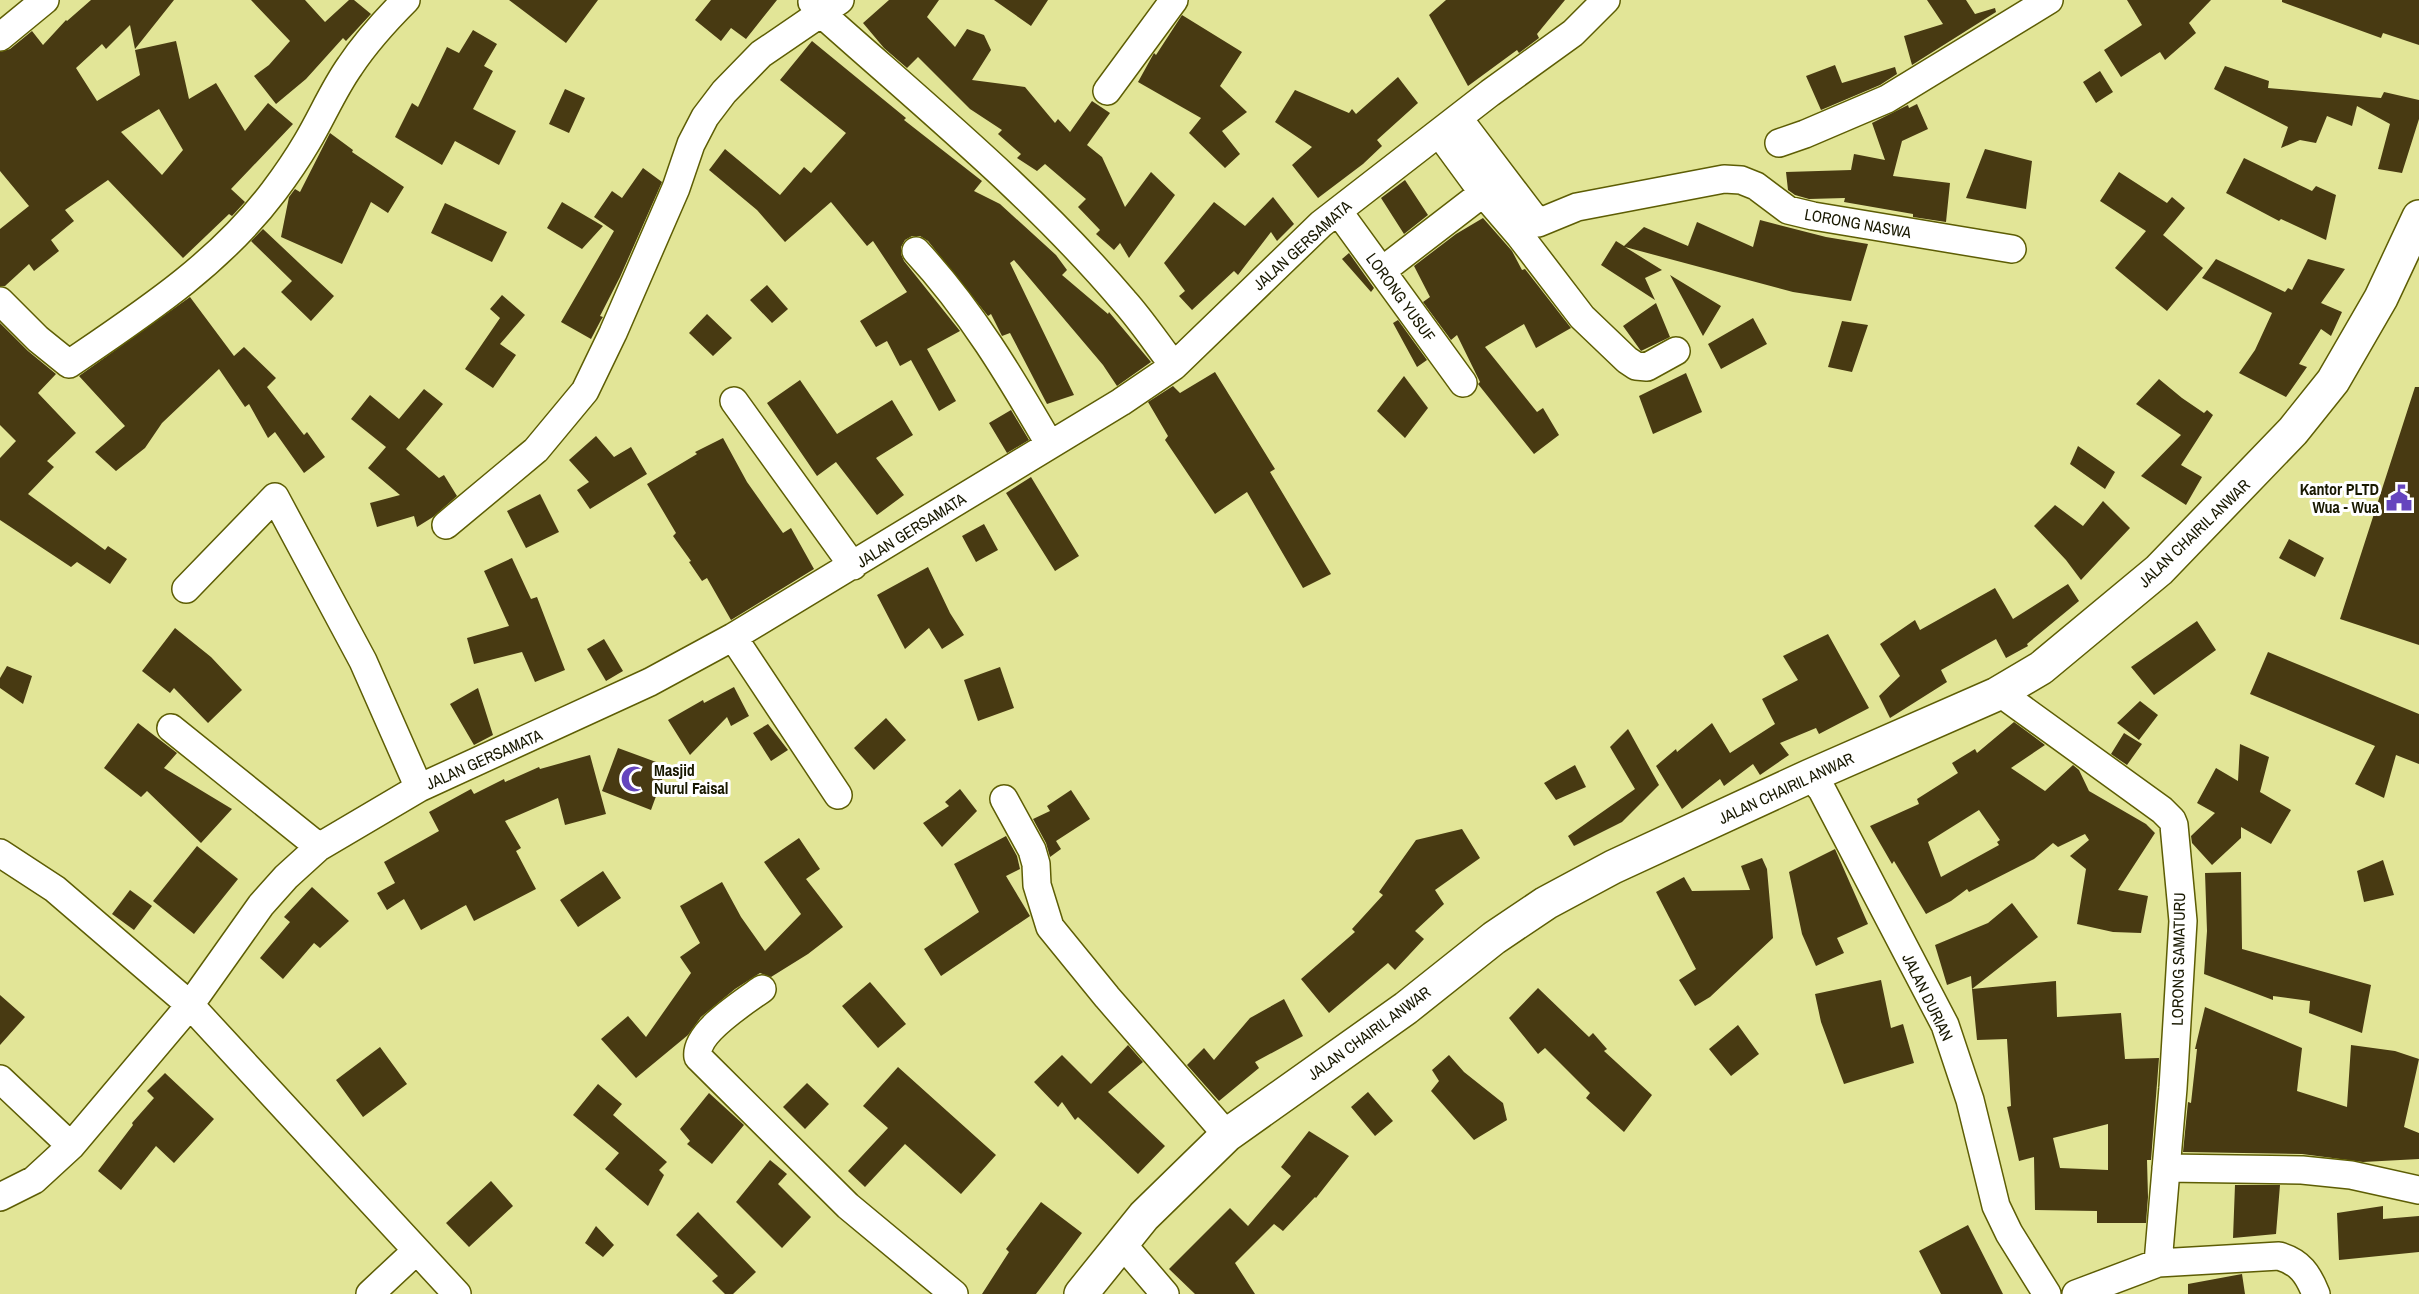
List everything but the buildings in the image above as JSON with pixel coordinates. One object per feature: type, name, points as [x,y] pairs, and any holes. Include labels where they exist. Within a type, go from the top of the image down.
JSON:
[{"type":"main road","name":"JALAN CHAIRIL ANWAR","points":[[1081,1294],[1144,1216],[1227,1135],[1406,1008],[1494,938],[1546,903],[1613,867],[2010,700],[2054,672],[2174,575],[2251,503],[2287,463],[2381,339],[2402,300],[2414,256],[2419,217]]},
{"type":"main road","name":"JALAN CHAIRIL ANWAR","points":[[1098,1294],[1129,1252],[1239,1142],[1507,943],[1610,884],[1997,694],[2042,668],[2159,570],[2276,451],[2333,381],[2381,298],[2414,256]]},
{"type":"street","points":[[0,37],[45,0]]},
{"type":"street","points":[[0,301],[38,339],[69,364],[147,311],[193,276],[243,228],[288,171],[349,67],[369,40],[406,0]]},
{"type":"street","points":[[1107,91],[1174,0]]},
{"type":"street","name":"JALAN GERSAMATA","points":[[0,1197],[34,1180],[71,1146],[190,1005],[261,905],[286,877],[319,847],[419,788],[640,687],[733,637],[1121,402],[1174,366],[1295,248],[1338,211],[1514,75],[1573,33],[1606,0]]},
{"type":"street","points":[[1779,143],[1887,99],[2049,0]]},
{"type":"street","points":[[446,525],[536,450],[585,391],[613,333],[676,188],[691,144],[705,117],[724,92],[761,54],[797,28],[824,4],[1073,245],[1124,301],[1174,366]]},
{"type":"street","points":[[1449,126],[1483,193],[1529,229]]},
{"type":"street","points":[[1449,126],[1529,229],[1582,316],[1632,364],[1647,367],[1676,351]]},
{"type":"street","name":"LORONG NASWA","points":[[1529,229],[1577,207],[1724,179],[1742,180],[1756,186],[1788,210],[2012,249]]},
{"type":"street","points":[[1383,270],[1483,193]]},
{"type":"street","name":"LORONG YUSUF","points":[[1338,211],[1463,383]]},
{"type":"street","points":[[916,250],[947,284],[971,316],[1050,445]]},
{"type":"street","points":[[734,401],[853,566]]},
{"type":"street","points":[[186,589],[274,497],[363,661],[419,788]]},
{"type":"street","points":[[733,637],[838,795]]},
{"type":"street","name":"LORONG SAMATURU","points":[[2010,700],[2081,749],[2162,810],[2172,820],[2176,834],[2183,921],[2158,1263]]},
{"type":"street","points":[[171,728],[319,847]]},
{"type":"street","name":"JALAN DURIAN","points":[[1816,783],[1945,1025],[1970,1100],[1996,1206],[2009,1233],[2047,1294]]},
{"type":"street","points":[[1004,799],[1032,850],[1036,864],[1037,885],[1050,927],[1107,997],[1227,1135]]},
{"type":"street","points":[[0,853],[56,889],[190,1005],[457,1294]]},
{"type":"street","points":[[762,989],[704,1035],[698,1047],[698,1057],[848,1206],[954,1294]]},
{"type":"street","points":[[0,1079],[71,1146]]},
{"type":"street","points":[[2166,1168],[2302,1170],[2351,1175],[2419,1190]]},
{"type":"street","points":[[370,1294],[416,1251]]},
{"type":"street","points":[[1129,1252],[1165,1294]]},
{"type":"street","points":[[2076,1294],[2158,1263],[2279,1256],[2294,1261],[2304,1269],[2316,1294]]},
{"type":"place","name":"Kantor PLTD Wua - Wua","points":[[2399,498]]},
{"type":"place","name":"Masjid Nurul Faisal","points":[[634,779]]}]
